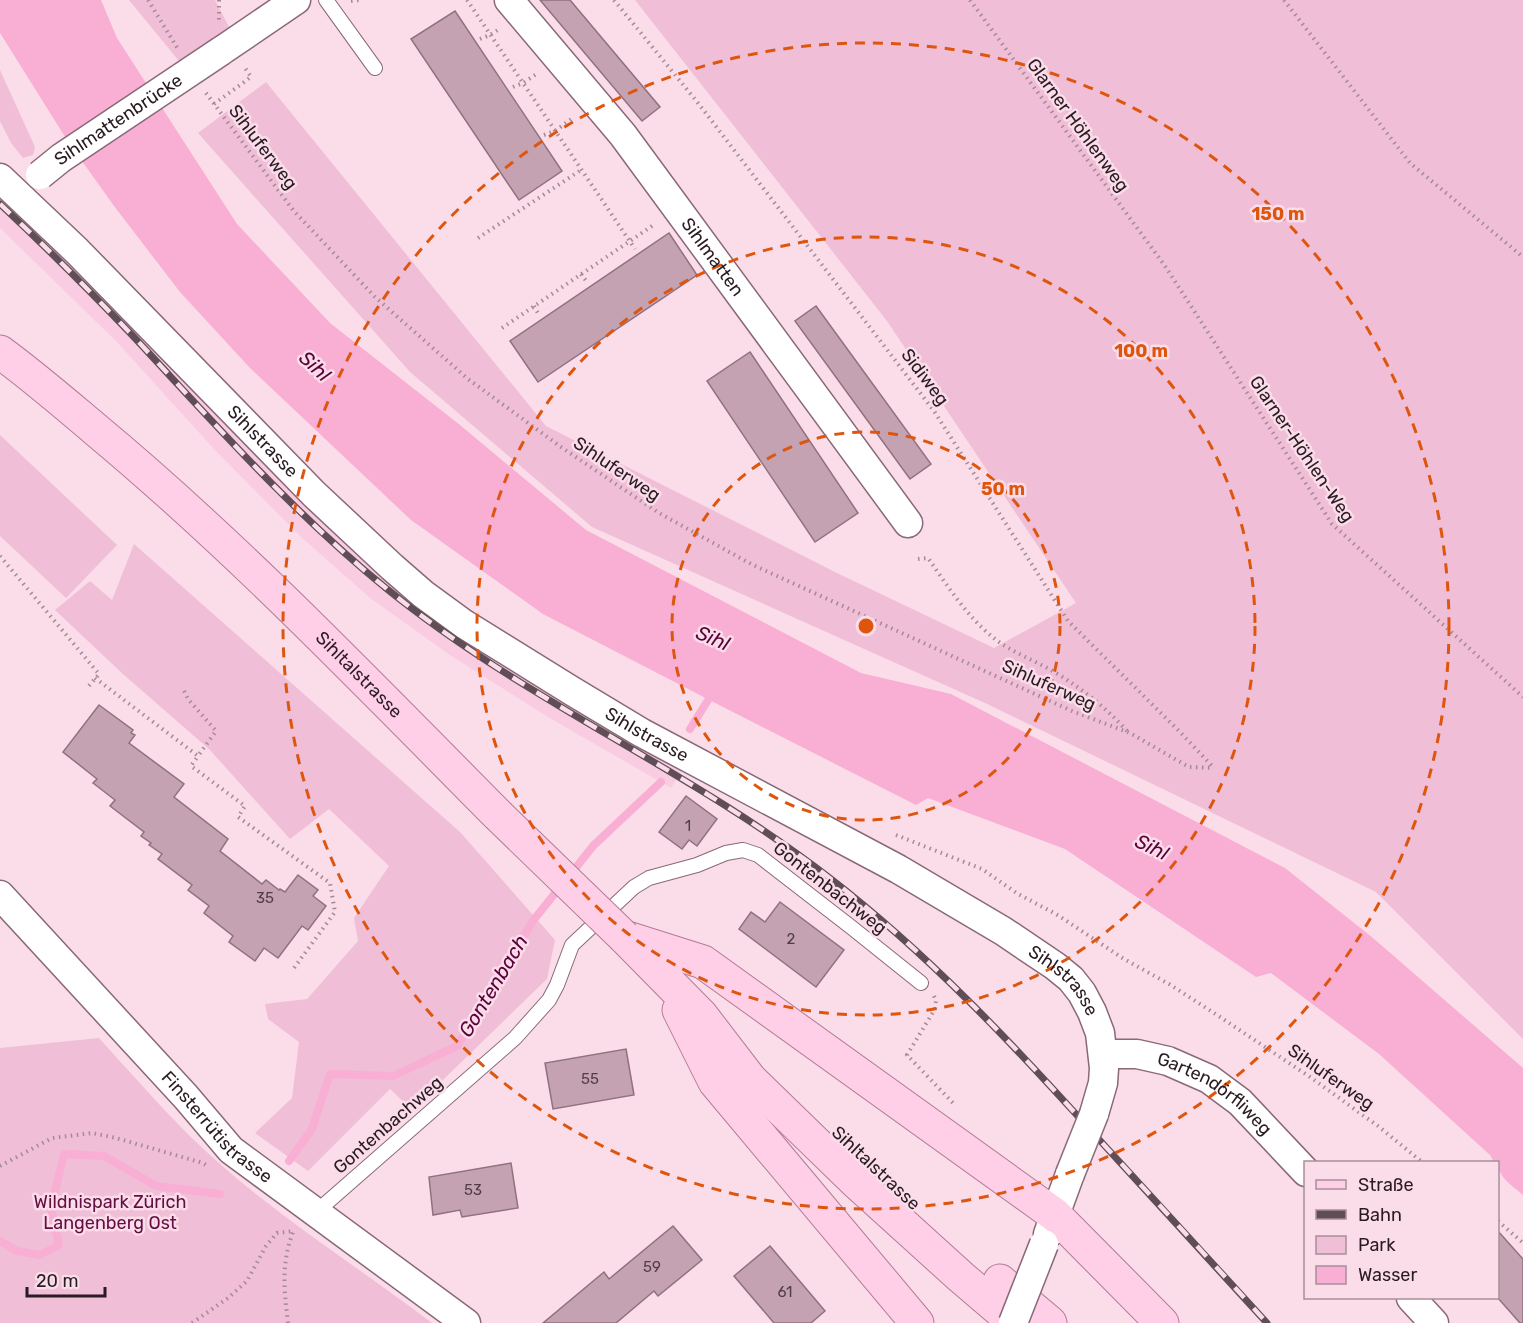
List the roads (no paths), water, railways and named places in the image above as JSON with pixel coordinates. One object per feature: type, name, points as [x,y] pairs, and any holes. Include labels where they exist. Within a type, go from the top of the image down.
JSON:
[{"type":"main road","name":"Sihltalstrasse","points":[[0,352],[91,425],[189,510],[266,582],[701,1015],[750,1079],[864,1189],[1014,1323]]},
{"type":"main road","points":[[624,937],[703,962],[1050,1229],[1162,1323]]},
{"type":"main road","points":[[660,974],[715,1082],[917,1323]]},
{"type":"main road","name":"Sihltalstrasse","points":[[701,1015],[765,1063],[973,1258],[1050,1323]]},
{"type":"street","name":"Sihlmattenbrücke","points":[[9,186],[40,175],[61,158],[296,0]]},
{"type":"street","name":"Sihlmatten","points":[[509,0],[623,135],[908,523]]},
{"type":"street","name":"Sihlstrasse","points":[[9,186],[77,250],[314,494],[423,594],[464,624],[642,733],[898,868],[1012,937],[1071,979],[1082,993],[1100,1033],[1103,1083],[1094,1114],[1014,1323]]},
{"type":"street","name":"Finsterrütistrasse","points":[[0,895],[186,1097],[231,1150],[466,1323]]},
{"type":"street","name":"Gartendörfliweg","points":[[1103,1054],[1137,1054],[1168,1061],[1209,1079],[1240,1102],[1304,1171]]},
{"type":"street","points":[[1412,1299],[1434,1323]]},
{"type":"lane","points":[[326,0],[375,68]]},
{"type":"lane","name":"Gontenbachweg","points":[[315,1213],[514,1038],[549,1000],[561,977],[572,945],[634,887],[649,879],[697,865],[726,853],[743,850],[758,855],[921,983]]},
{"type":"water","name":"Sihl","points":[[0,0],[101,0],[117,38],[237,224],[330,323],[460,425],[586,530],[861,673],[951,694],[1285,868],[1373,938],[1523,1068],[1523,1195],[1503,1177],[1499,1161],[1493,1161],[1490,1155],[1379,1054],[1271,973],[1256,977],[1065,849],[928,798],[916,805],[543,614],[411,520],[250,368],[180,292],[67,140],[0,33]]},
{"type":"waterway","name":"Gontenbach","points":[[690,729],[713,692]]},
{"type":"waterway","name":"Gontenbach","points":[[570,875],[593,846],[661,782]]},
{"type":"waterway","name":"Gontenbach","points":[[289,1161],[312,1129],[330,1074],[393,1076],[457,1046],[532,922],[560,887]]},
{"type":"waterway","name":"Gontenbach","points":[[0,1241],[17,1251],[40,1255],[59,1245],[51,1208],[64,1154],[104,1156],[156,1186],[220,1194]]},
{"type":"railway","points":[[0,204],[101,302],[287,499],[387,589],[440,629],[495,666],[722,803],[777,840],[831,879],[901,938],[968,1000],[1032,1066],[1267,1323]]},
{"type":"park label","name":"Wildnispark Zürich Langenberg Ost","points":[[110,1212]]}]
